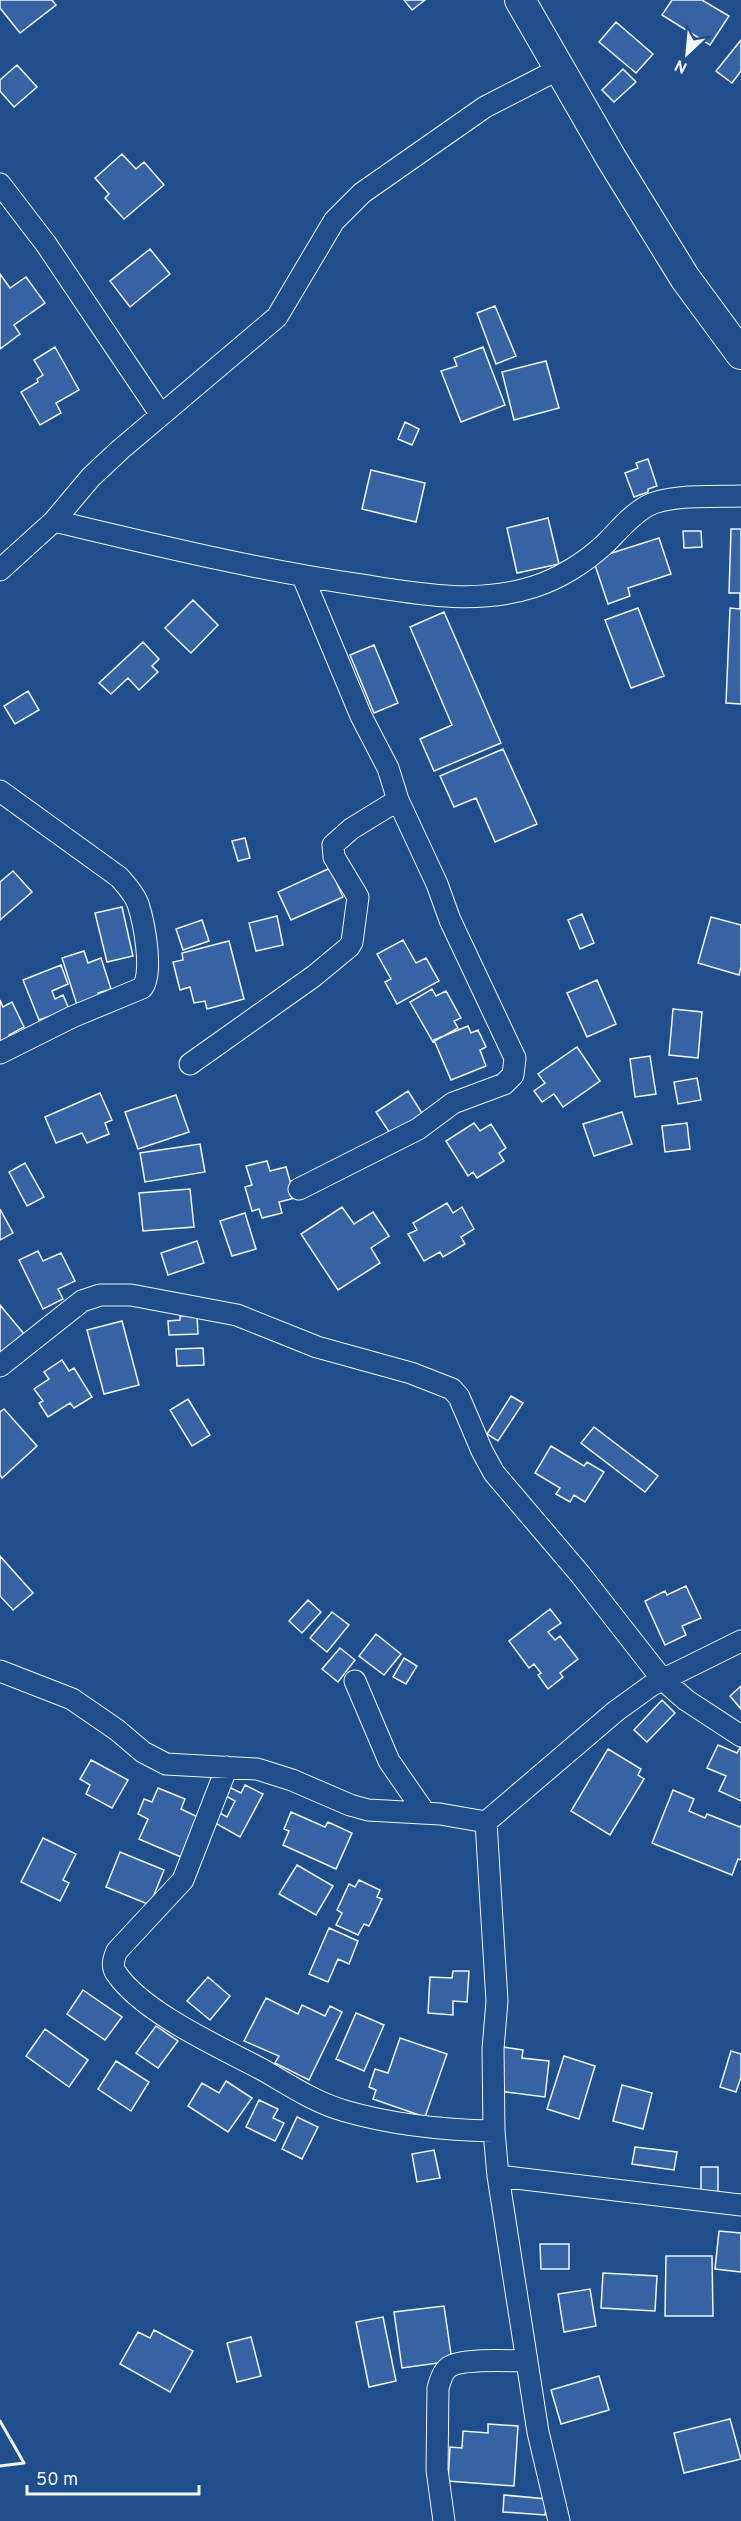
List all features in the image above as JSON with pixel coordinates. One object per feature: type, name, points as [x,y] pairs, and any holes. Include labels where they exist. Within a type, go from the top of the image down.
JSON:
[{"type":"street","points":[[519,0],[685,278],[741,354]]},
{"type":"street","points":[[0,570],[54,521],[91,477],[278,317],[334,221],[362,192],[485,107],[559,69]]},
{"type":"street","points":[[0,183],[46,244],[161,415]]},
{"type":"street","points":[[54,521],[182,552],[303,577],[438,597],[494,597],[534,587],[559,576],[596,551],[647,506],[660,501],[741,496]]},
{"type":"street","points":[[298,1189],[418,1129],[453,1103],[504,1084],[510,1080],[515,1070],[516,1058],[512,1045],[478,980],[398,800],[388,768],[361,716],[303,577]]},
{"type":"street","points":[[0,1053],[72,1017],[142,988],[148,978],[148,963],[138,904],[131,890],[119,877],[3,798]]},
{"type":"street","points":[[190,1064],[345,952],[352,942],[358,897],[334,857],[333,845],[351,829],[398,800]]},
{"type":"street","points":[[0,1366],[82,1300],[100,1295],[131,1295],[237,1315],[317,1347],[411,1373],[452,1389],[459,1397],[494,1473],[580,1574],[662,1680],[686,1700],[741,1736]]},
{"type":"street","points":[[486,1822],[616,1711],[662,1680],[741,1641]]},
{"type":"street","points":[[0,1671],[72,1699],[117,1730],[143,1752],[158,1760],[176,1765],[257,1769],[284,1777],[350,1805],[368,1810],[466,1817],[486,1822]]},
{"type":"street","points":[[355,1681],[389,1761],[426,1813]]},
{"type":"street","points":[[227,1767],[183,1880],[117,1951],[113,1961],[114,1971],[144,2000],[194,2035],[310,2096],[342,2110],[386,2121],[438,2128],[494,2131]]},
{"type":"street","points":[[486,1822],[497,2001],[493,2049],[494,2131],[498,2176],[538,2432],[559,2521]]},
{"type":"street","points":[[498,2176],[741,2205]]},
{"type":"street","points":[[444,2521],[437,2470],[438,2388],[442,2376],[449,2367],[460,2363],[526,2361]]},
{"type":"building","points":[[0,0],[52,0],[56,5],[20,33],[0,8]]},
{"type":"building","points":[[404,0],[425,0],[412,10]]},
{"type":"building","points":[[672,0],[702,0],[729,16],[710,45],[662,15]]},
{"type":"building","points":[[616,22],[653,54],[636,73],[599,42]]},
{"type":"building","points":[[741,40],[741,71],[732,83],[716,71]]},
{"type":"building","points":[[17,65],[37,87],[14,107],[0,91],[0,80]]},
{"type":"building","points":[[623,69],[636,82],[614,102],[602,90]]},
{"type":"building","points":[[122,154],[136,169],[144,162],[164,185],[124,219],[105,198],[109,194],[95,178]]},
{"type":"building","points":[[150,249],[170,274],[130,307],[110,281]]},
{"type":"building","points":[[0,274],[10,288],[26,277],[45,303],[14,325],[20,334],[0,349]]},
{"type":"building","points":[[495,306],[516,356],[496,364],[477,313]]},
{"type":"building","points":[[55,347],[79,390],[56,403],[61,413],[40,425],[21,392],[38,382],[37,379],[43,375],[34,360]]},
{"type":"building","points":[[483,347],[505,405],[461,422],[441,371],[457,366],[454,358]]},
{"type":"building","points":[[546,361],[559,408],[514,420],[502,372]]},
{"type":"building","points":[[405,422],[419,429],[412,445],[398,439]]},
{"type":"building","points":[[648,459],[657,486],[634,497],[625,473],[638,468],[636,463]]},
{"type":"building","points":[[371,470],[425,483],[416,522],[362,509]]},
{"type":"building","points":[[548,518],[559,564],[517,573],[507,528]]},
{"type":"building","points":[[731,529],[741,529],[741,704],[726,703],[730,608],[740,609],[740,593],[729,593]]},
{"type":"building","points":[[683,531],[701,531],[702,547],[684,548]]},
{"type":"building","points":[[659,538],[671,574],[628,588],[630,596],[608,604],[593,559]]},
{"type":"building","points":[[193,600],[218,625],[191,653],[165,628]]},
{"type":"building","points":[[638,608],[664,676],[631,688],[605,620]]},
{"type":"building","points":[[444,612],[501,743],[434,771],[420,739],[452,725],[410,627]]},
{"type":"building","points":[[143,642],[159,659],[152,666],[158,672],[139,690],[128,678],[111,694],[99,683]]},
{"type":"building","points":[[374,645],[398,703],[374,713],[350,655]]},
{"type":"building","points":[[28,691],[39,710],[15,724],[4,706]]},
{"type":"building","points":[[503,749],[537,824],[495,842],[476,798],[454,807],[440,776]]},
{"type":"building","points":[[245,838],[250,858],[238,861],[232,841]]},
{"type":"building","points":[[330,868],[343,897],[291,920],[278,892]]},
{"type":"building","points":[[13,871],[32,892],[0,920],[0,882]]},
{"type":"building","points":[[122,907],[133,956],[107,962],[95,913]]},
{"type":"building","points":[[582,914],[594,943],[580,949],[568,920]]},
{"type":"building","points":[[277,916],[283,945],[256,951],[249,923]]},
{"type":"building","points":[[711,917],[741,925],[739,975],[698,963]]},
{"type":"building","points":[[202,920],[209,941],[183,950],[176,929]]},
{"type":"building","points":[[403,940],[416,963],[426,958],[439,981],[397,1004],[385,982],[391,979],[377,954]]},
{"type":"building","points":[[229,941],[244,999],[207,1009],[205,1001],[194,1003],[190,987],[180,990],[173,962],[183,960],[182,953]]},
{"type":"building","points":[[84,951],[88,963],[101,958],[111,989],[98,993],[101,1001],[78,1008],[62,958]]},
{"type":"building","points":[[61,965],[68,984],[52,991],[55,999],[63,995],[69,1009],[39,1020],[23,980]]},
{"type":"building","points":[[597,980],[616,1024],[587,1037],[567,993]]},
{"type":"building","points":[[432,989],[436,996],[446,991],[461,1018],[454,1021],[458,1028],[433,1042],[410,1002]]},
{"type":"building","points":[[0,1000],[3,1007],[12,1002],[24,1027],[9,1035],[12,1042],[0,1048]]},
{"type":"building","points":[[673,1009],[702,1012],[698,1058],[669,1055]]},
{"type":"building","points":[[468,1026],[471,1033],[478,1030],[486,1047],[480,1050],[486,1066],[451,1080],[434,1040]]},
{"type":"building","points":[[577,1047],[600,1081],[563,1107],[554,1094],[542,1102],[534,1091],[545,1083],[538,1074]]},
{"type":"building","points":[[650,1056],[656,1094],[635,1097],[630,1059]]},
{"type":"building","points":[[697,1078],[701,1100],[678,1104],[674,1082]]},
{"type":"building","points":[[408,1091],[425,1118],[393,1138],[376,1112]]},
{"type":"building","points":[[100,1093],[112,1120],[105,1123],[109,1134],[87,1143],[82,1133],[56,1143],[45,1117]]},
{"type":"building","points":[[176,1095],[189,1132],[138,1149],[125,1112]]},
{"type":"building","points":[[622,1112],[632,1144],[594,1156],[583,1124]]},
{"type":"building","points":[[474,1123],[480,1131],[491,1124],[506,1148],[499,1153],[504,1161],[477,1178],[473,1172],[468,1176],[446,1141]]},
{"type":"building","points":[[687,1123],[690,1149],[665,1152],[662,1126]]},
{"type":"building","points":[[200,1144],[205,1172],[145,1182],[140,1153]]},
{"type":"building","points":[[267,1161],[270,1171],[286,1167],[295,1198],[279,1202],[282,1213],[262,1218],[259,1209],[252,1211],[245,1187],[252,1185],[246,1166]]},
{"type":"building","points":[[25,1163],[44,1197],[27,1206],[9,1172]]},
{"type":"building","points":[[190,1189],[194,1227],[143,1231],[139,1193]]},
{"type":"building","points":[[447,1203],[453,1213],[462,1207],[474,1229],[461,1237],[465,1244],[443,1257],[440,1252],[424,1261],[408,1234],[417,1230],[413,1223]]},
{"type":"building","points":[[342,1207],[354,1224],[373,1212],[389,1236],[371,1248],[380,1263],[338,1290],[301,1234]]},
{"type":"building","points":[[0,1209],[13,1233],[0,1240]]},
{"type":"building","points":[[245,1213],[256,1249],[232,1256],[220,1221]]},
{"type":"building","points":[[197,1241],[204,1263],[168,1275],[161,1253]]},
{"type":"building","points":[[38,1251],[43,1261],[61,1253],[75,1281],[58,1289],[63,1299],[43,1309],[19,1260]]},
{"type":"building","points":[[0,1305],[24,1334],[0,1353]]},
{"type":"building","points":[[197,1315],[198,1334],[169,1335],[168,1321],[180,1320],[180,1316]]},
{"type":"building","points":[[122,1321],[139,1385],[104,1394],[87,1330]]},
{"type":"building","points":[[203,1348],[204,1365],[177,1366],[176,1349]]},
{"type":"building","points":[[62,1360],[69,1371],[74,1368],[92,1397],[74,1408],[70,1403],[48,1417],[39,1403],[43,1401],[34,1389],[49,1379],[44,1372]]},
{"type":"building","points":[[511,1396],[523,1403],[498,1441],[487,1434]]},
{"type":"building","points":[[188,1399],[210,1435],[192,1446],[170,1410]]},
{"type":"building","points":[[4,1409],[37,1446],[2,1478],[0,1475],[0,1412]]},
{"type":"building","points":[[594,1427],[658,1476],[645,1492],[581,1443]]},
{"type":"building","points":[[551,1446],[584,1466],[587,1462],[604,1472],[585,1502],[574,1495],[570,1502],[556,1494],[560,1488],[535,1473]]},
{"type":"building","points":[[0,1556],[33,1593],[13,1610],[0,1596]]},
{"type":"building","points":[[686,1586],[701,1618],[682,1626],[686,1635],[665,1645],[645,1601],[665,1591],[667,1595]]},
{"type":"building","points":[[308,1600],[321,1612],[302,1633],[289,1621]]},
{"type":"building","points":[[550,1609],[561,1623],[548,1632],[555,1640],[560,1636],[578,1659],[560,1673],[563,1677],[548,1689],[538,1675],[541,1673],[534,1664],[529,1668],[509,1641]]},
{"type":"building","points":[[332,1612],[349,1625],[327,1652],[310,1638]]},
{"type":"building","points":[[376,1634],[401,1654],[384,1675],[359,1656]]},
{"type":"building","points":[[340,1648],[355,1660],[338,1682],[322,1669]]},
{"type":"building","points":[[404,1658],[417,1666],[406,1684],[393,1677]]},
{"type":"building","points":[[741,1686],[741,1709],[730,1696]]},
{"type":"building","points":[[662,1700],[675,1713],[647,1742],[634,1730]]},
{"type":"building","points":[[718,1745],[737,1753],[741,1746],[741,1801],[719,1791],[726,1776],[707,1768]]},
{"type":"building","points":[[608,1749],[641,1769],[638,1775],[644,1779],[610,1835],[571,1811]]},
{"type":"building","points":[[91,1760],[128,1780],[112,1808],[86,1794],[90,1785],[80,1779]]},
{"type":"building","points":[[245,1785],[263,1794],[240,1837],[215,1823],[220,1813],[227,1817],[235,1801],[224,1795],[229,1787],[241,1793]]},
{"type":"building","points":[[158,1788],[185,1799],[181,1809],[198,1817],[181,1857],[139,1839],[148,1819],[138,1814],[144,1799],[152,1802]]},
{"type":"building","points":[[673,1790],[694,1799],[689,1811],[705,1818],[707,1814],[740,1827],[741,1825],[741,1860],[738,1859],[732,1875],[652,1843]]},
{"type":"building","points":[[291,1812],[325,1827],[328,1822],[352,1833],[336,1869],[283,1845],[289,1831],[284,1829]]},
{"type":"building","points":[[43,1838],[76,1854],[63,1880],[69,1883],[60,1901],[21,1882]]},
{"type":"building","points":[[120,1852],[164,1870],[150,1905],[106,1887]]},
{"type":"building","points":[[297,1865],[333,1886],[316,1915],[279,1894]]},
{"type":"building","points":[[359,1880],[380,1890],[377,1897],[382,1899],[369,1926],[364,1924],[358,1935],[336,1925],[342,1913],[337,1910],[349,1884],[355,1887]]},
{"type":"building","points":[[329,1928],[358,1941],[349,1964],[338,1959],[328,1982],[309,1974]]},
{"type":"building","points":[[453,1971],[469,1971],[467,2002],[453,2001],[453,2015],[428,2013],[430,1977],[452,1978]]},
{"type":"building","points":[[208,1977],[230,1996],[210,2020],[187,2001]]},
{"type":"building","points":[[83,1990],[122,2017],[105,2040],[67,2014]]},
{"type":"building","points":[[266,1998],[298,2014],[302,2005],[325,2016],[330,2006],[342,2012],[309,2080],[275,2063],[279,2056],[244,2041]]},
{"type":"building","points":[[356,2013],[384,2025],[364,2071],[336,2059]]},
{"type":"building","points":[[156,2026],[178,2041],[158,2068],[136,2053]]},
{"type":"building","points":[[45,2029],[88,2060],[69,2087],[26,2056]]},
{"type":"building","points":[[400,2038],[447,2054],[425,2117],[373,2099],[376,2090],[369,2087],[375,2069],[388,2073]]},
{"type":"building","points":[[503,2047],[523,2050],[522,2058],[549,2061],[545,2097],[498,2091]]},
{"type":"building","points":[[731,2051],[741,2054],[741,2077],[736,2092],[720,2087]]},
{"type":"building","points":[[564,2056],[595,2066],[579,2119],[547,2109]]},
{"type":"building","points":[[116,2061],[149,2082],[131,2111],[98,2089]]},
{"type":"building","points":[[226,2081],[252,2098],[228,2132],[188,2106],[202,2083],[219,2093]]},
{"type":"building","points":[[622,2085],[652,2093],[643,2129],[613,2121]]},
{"type":"building","points":[[259,2100],[278,2109],[273,2118],[284,2123],[275,2141],[246,2127]]},
{"type":"building","points":[[297,2117],[318,2127],[302,2159],[282,2149]]},
{"type":"building","points":[[635,2147],[677,2152],[674,2170],[632,2164]]},
{"type":"building","points":[[434,2150],[440,2178],[417,2182],[412,2154]]},
{"type":"building","points":[[701,2167],[718,2167],[718,2195],[701,2195]]},
{"type":"building","points":[[719,2231],[741,2233],[741,2272],[715,2269]]},
{"type":"building","points":[[540,2244],[569,2244],[569,2269],[541,2269]]},
{"type":"building","points":[[666,2256],[712,2256],[713,2316],[665,2316]]},
{"type":"building","points":[[603,2273],[657,2276],[655,2311],[601,2308]]},
{"type":"building","points":[[590,2289],[596,2326],[564,2332],[558,2294]]},
{"type":"building","points":[[444,2306],[452,2361],[402,2368],[394,2312]]},
{"type":"building","points":[[383,2317],[396,2381],[369,2387],[356,2322]]},
{"type":"building","points":[[154,2330],[193,2351],[170,2392],[120,2364],[138,2332],[150,2338]]},
{"type":"building","points":[[251,2337],[261,2376],[237,2382],[227,2343]]},
{"type":"building","points":[[599,2376],[609,2410],[561,2424],[551,2390]]},
{"type":"building","points":[[730,2419],[741,2459],[684,2473],[674,2433]]},
{"type":"building","points":[[488,2424],[518,2426],[514,2486],[448,2481],[450,2447],[462,2448],[463,2431],[488,2433]]},
{"type":"building","points":[[504,2495],[547,2499],[545,2515],[503,2512]]},
{"type":"wall","points":[[0,2421],[24,2463],[0,2466]]}]
